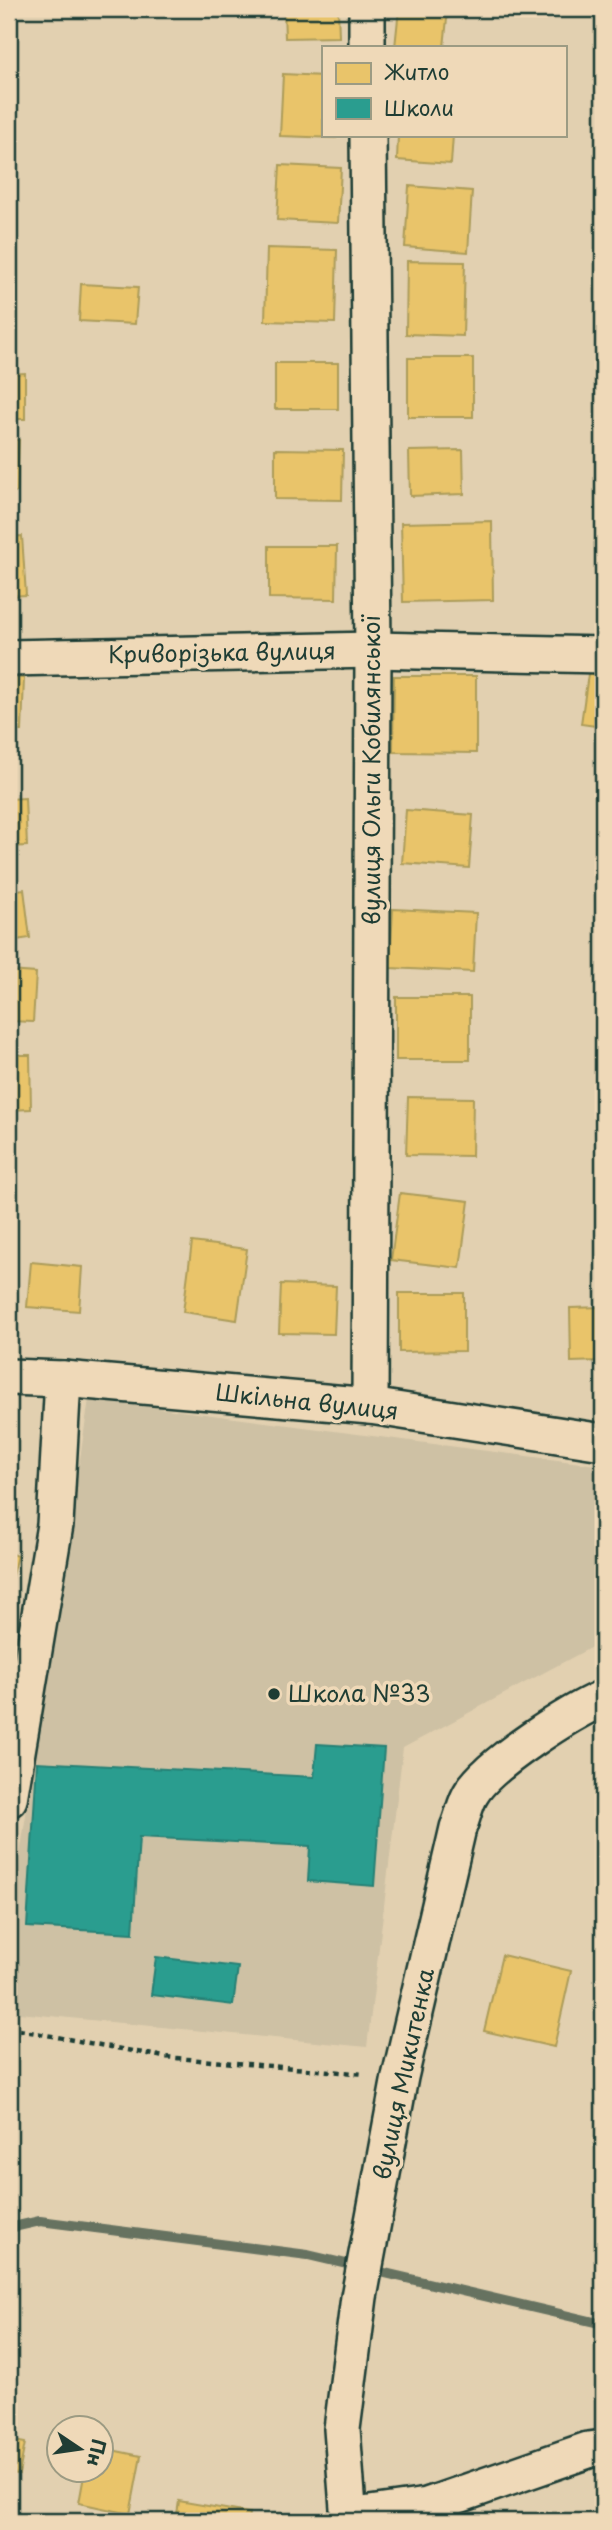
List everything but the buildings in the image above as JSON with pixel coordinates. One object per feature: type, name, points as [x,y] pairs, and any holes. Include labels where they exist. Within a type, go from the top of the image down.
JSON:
[{"type":"street","points":[[367,9],[368,46]]},
{"type":"street","name":"вулиця Ольги Кобилянської","points":[[368,136],[373,650],[370,1406]]},
{"type":"street","name":"Криворізька вулиця","points":[[9,658],[373,650],[603,655]]},
{"type":"street","name":"Шкільна вулиця","points":[[9,1377],[63,1379],[370,1406],[603,1442]]},
{"type":"street","points":[[9,1799],[55,1525],[63,1379]]},
{"type":"street","name":"вулиця Микитенка","points":[[349,2519],[342,2429],[359,2297],[400,2077],[458,1828],[472,1792],[499,1764],[579,1709],[603,1698]]},
{"type":"street","points":[[349,2519],[427,2506],[587,2450],[603,2448]]},
{"type":"path","points":[[9,2028],[164,2057],[400,2077]]},
{"type":"shaded area","name":"Школа №33","points":[[89,1399],[603,1466],[603,1641],[403,1748],[367,2047],[9,2012],[9,1927]]},
{"type":"waterway","points":[[9,2228],[40,2221],[308,2255],[603,2324]]},
{"type":"place","name":"Школа №33","points":[[274,1694]]}]
